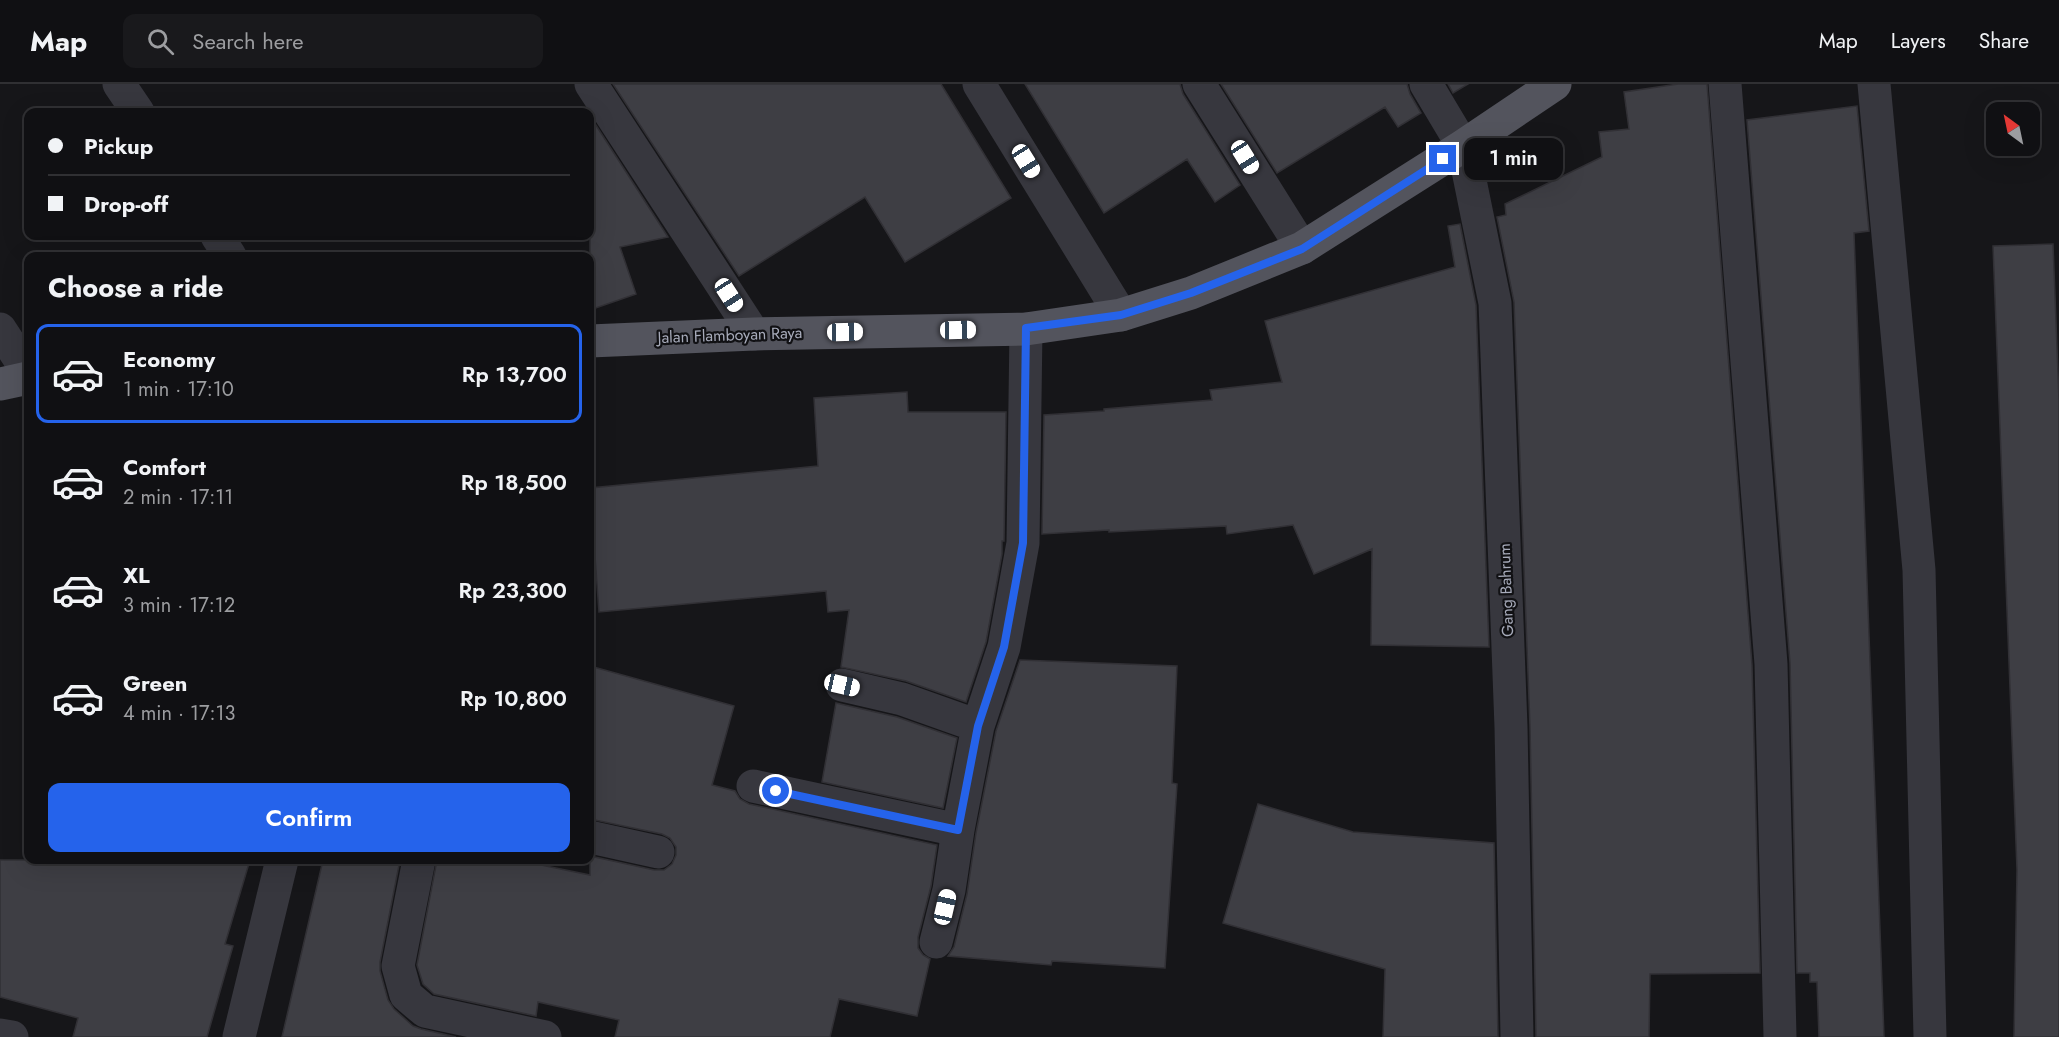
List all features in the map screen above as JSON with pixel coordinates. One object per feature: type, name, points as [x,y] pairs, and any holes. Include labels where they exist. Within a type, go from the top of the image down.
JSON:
[{"type":"main road","name":"Jalan Flamboyan Raya","points":[[594,341],[754,334],[1026,328],[1121,315],[1191,293],[1302,249],[1555,84]]},
{"type":"main road","points":[[0,384],[24,379]]},
{"type":"street","points":[[119,84],[135,108]]},
{"type":"street","points":[[591,84],[754,334]]},
{"type":"street","points":[[979,84],[1121,315]]},
{"type":"street","points":[[1199,84],[1302,249]]},
{"type":"street","name":"Gang Bahrum","points":[[1426,84],[1463,146],[1495,303],[1511,727],[1517,1037]]},
{"type":"street","points":[[1725,84],[1771,664],[1780,1037]]},
{"type":"street","points":[[1874,84],[1919,570],[1930,1037]]},
{"type":"street","points":[[936,942],[949,890],[978,726],[1004,647],[1023,543],[1026,328]]},
{"type":"street","points":[[0,329],[24,366]]},
{"type":"street","points":[[842,685],[902,699],[978,726]]},
{"type":"street","points":[[753,786],[958,830]]},
{"type":"street","points":[[594,838],[658,852]]},
{"type":"street","points":[[239,1037],[281,864]]},
{"type":"street","points":[[418,864],[398,966],[405,995],[425,1011],[545,1037]]},
{"type":"street","points":[[0,1035],[12,1037]]},
{"type":"building","points":[[613,84],[941,84],[1011,198],[905,262],[865,197],[739,276]]},
{"type":"building","points":[[1025,84],[1180,84],[1183,94],[1240,185],[1215,202],[1187,159],[1104,213]]},
{"type":"building","points":[[1221,84],[1407,84],[1421,113],[1398,127],[1385,107],[1277,173]]},
{"type":"building","points":[[1448,84],[1468,84],[1453,93]]},
{"type":"building","points":[[1678,84],[1707,84],[1752,665],[1760,973],[1650,974],[1649,1037],[1536,1037],[1530,727],[1514,302],[1497,217],[1506,215],[1505,204],[1602,157],[1599,132],[1629,129],[1624,92]]},
{"type":"building","points":[[1857,106],[1869,231],[1854,233],[1884,1037],[1819,1037],[1817,982],[1810,982],[1810,973],[1797,973],[1790,663],[1747,120]]},
{"type":"building","points":[[594,122],[668,237],[620,247],[636,294],[594,309],[594,252],[590,252],[590,240],[594,240]]},
{"type":"building","points":[[1460,224],[1476,305],[1489,647],[1371,645],[1372,549],[1314,574],[1293,525],[1227,534],[1226,526],[1042,534],[1044,415],[1212,400],[1210,390],[1282,382],[1265,321],[1455,267],[1448,226]]},
{"type":"building","points":[[2053,244],[2059,400],[2059,1037],[2014,1037],[2017,870],[1993,246]]},
{"type":"building","points":[[907,392],[908,412],[1006,412],[1004,541],[1002,541],[1002,554],[986,642],[966,702],[906,681],[841,667],[849,610],[828,612],[826,591],[599,612],[594,543],[594,488],[818,466],[814,398]]},
{"type":"building","points":[[1020,660],[1177,666],[1172,783],[1177,784],[1165,968],[1052,961],[1051,965],[948,956],[954,947],[967,894],[976,833],[996,731]]},
{"type":"building","points":[[594,667],[734,706],[712,785],[735,791],[740,799],[749,804],[937,845],[931,886],[918,937],[918,948],[930,959],[917,1016],[839,999],[830,1037],[615,1037],[619,1020],[538,1002],[536,1016],[434,994],[423,984],[417,965],[436,864],[536,864],[590,875],[590,864],[594,864],[594,857],[654,870],[664,870],[672,864],[676,855],[676,847],[670,838],[662,834],[594,820]]},
{"type":"building","points":[[836,703],[897,717],[957,738],[943,808],[822,782]]},
{"type":"building","points":[[1258,804],[1353,832],[1494,843],[1498,1037],[1383,1037],[1385,969],[1223,923]]},
{"type":"building","points":[[0,860],[24,860],[24,864],[249,864],[225,944],[233,946],[207,1037],[73,1037],[78,1018],[0,997]]},
{"type":"building","points":[[322,864],[399,864],[380,962],[380,971],[388,1000],[394,1009],[413,1026],[456,1037],[282,1037]]},
{"type":"route","points":[[776,791],[958,830],[978,726],[1004,647],[1023,543],[1026,328],[1121,315],[1191,293],[1302,249],[1443,159]]}]
